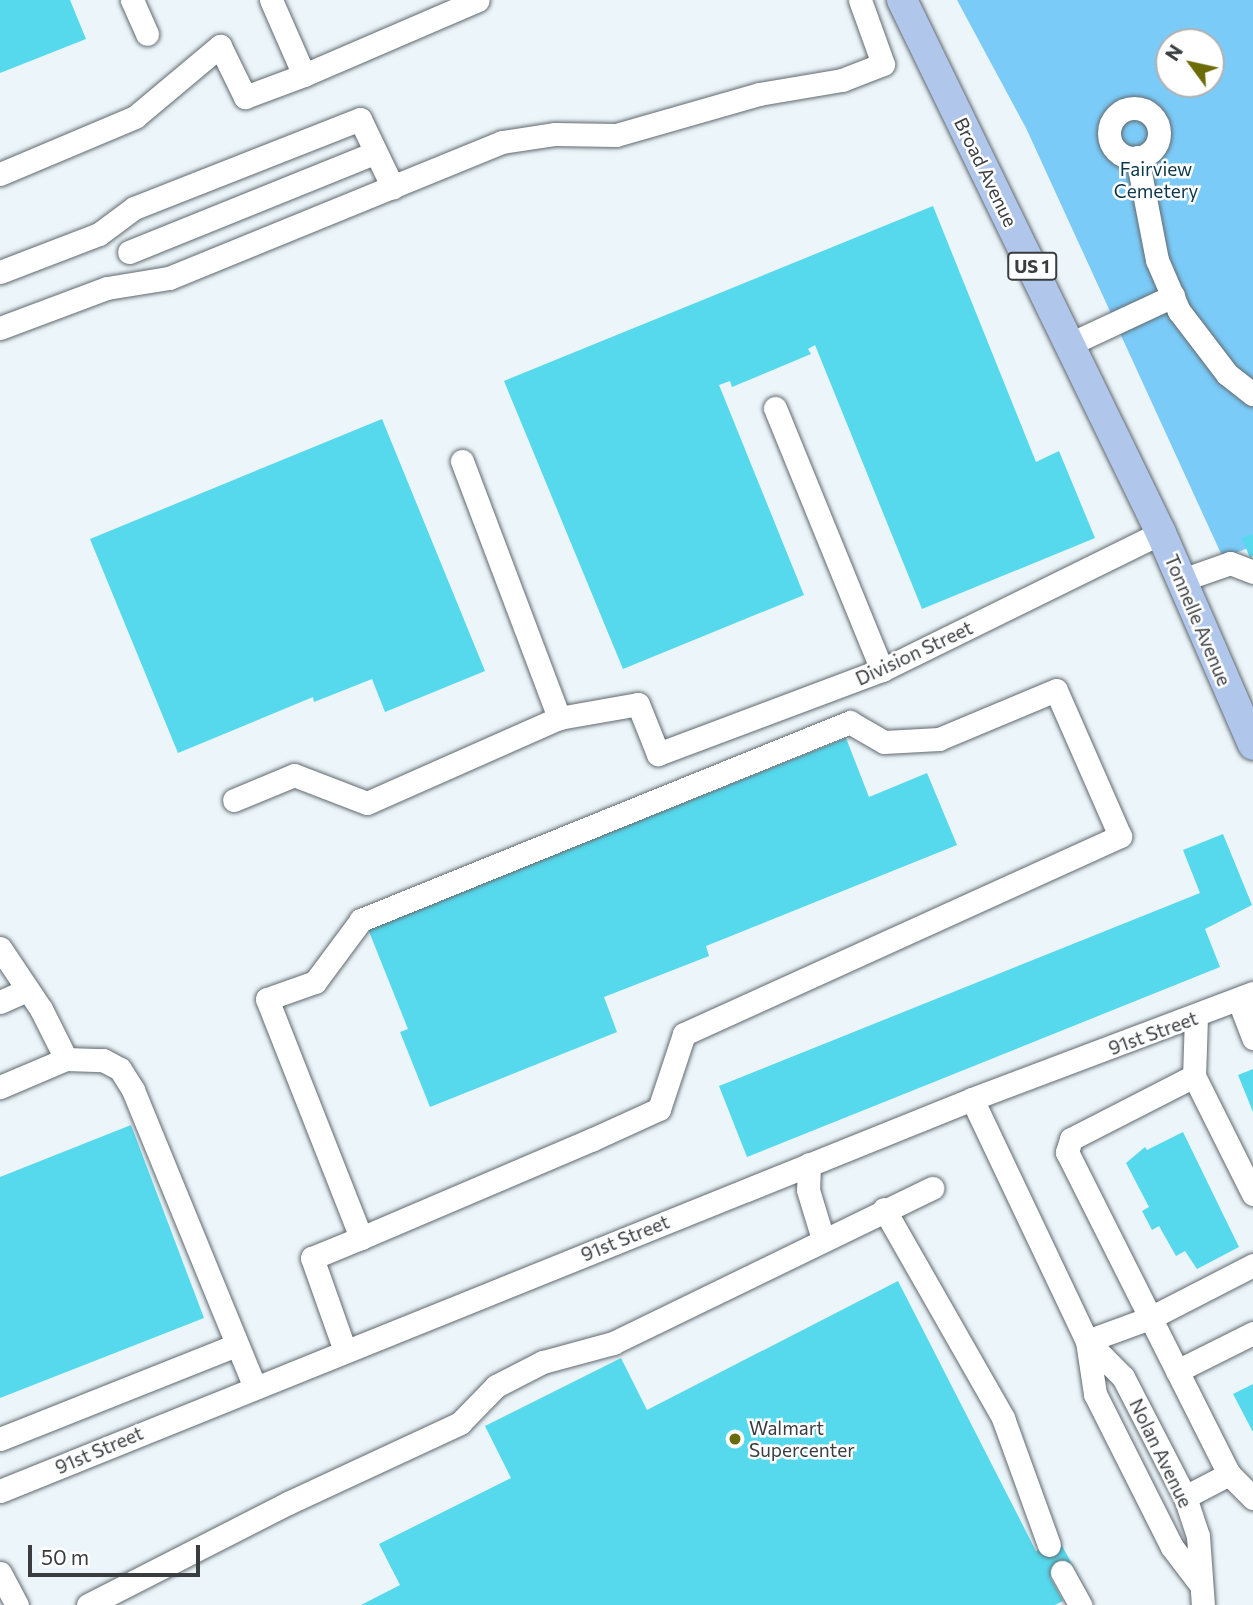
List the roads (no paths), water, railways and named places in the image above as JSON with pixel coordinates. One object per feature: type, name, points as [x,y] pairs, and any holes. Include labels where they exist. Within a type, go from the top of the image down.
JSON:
[{"type":"main road","name":"Broad Avenue","points":[[902,0],[1161,533]]},
{"type":"main road","name":"Tonnelle Avenue","points":[[1161,533],[1179,581],[1245,709],[1252,743]]},
{"type":"street","points":[[132,0],[147,34]]},
{"type":"street","points":[[271,0],[304,75]]},
{"type":"street","points":[[0,173],[135,117],[220,46],[245,97],[304,75],[478,0]]},
{"type":"street","points":[[0,328],[107,288],[169,278],[502,142],[555,134],[616,135],[759,94],[842,80],[883,64],[860,0]]},
{"type":"street","points":[[0,272],[99,234],[134,208],[360,119],[393,188]]},
{"type":"street","points":[[129,252],[376,152]]},
{"type":"street","points":[[1137,157],[1157,260],[1173,296],[1227,374],[1253,394]]},
{"type":"street","points":[[117,220],[142,283]]},
{"type":"street","points":[[1070,344],[1173,296]]},
{"type":"street","points":[[775,408],[882,670]]},
{"type":"street","points":[[234,800],[294,775],[367,803],[559,718],[462,461]]},
{"type":"street","name":"Division Street","points":[[559,718],[638,704],[658,754],[882,670],[1161,533]]},
{"type":"street","points":[[1179,581],[1230,563],[1253,572]]},
{"type":"street","points":[[345,1350],[312,1258],[659,1109],[684,1034],[1120,836],[1056,690],[939,739],[884,742],[850,722],[837,688]]},
{"type":"street","points":[[361,1238],[267,999],[314,982],[361,920],[850,722]]},
{"type":"street","points":[[0,948],[66,1059]]},
{"type":"street","points":[[0,1002],[27,990]]},
{"type":"street","points":[[1246,997],[1253,1038]]},
{"type":"street","name":"91st Street","points":[[0,1491],[254,1385],[972,1098],[1246,997]]},
{"type":"street","points":[[1196,1017],[1194,1076],[1253,1194]]},
{"type":"street","points":[[0,1087],[66,1059],[103,1060],[120,1069],[133,1090],[254,1385]]},
{"type":"street","points":[[1194,1076],[1070,1139],[1067,1152],[1228,1474],[1253,1498]]},
{"type":"street","name":"Nolan Avenue","points":[[972,1098],[1087,1341],[1094,1394],[1171,1548],[1198,1581]]},
{"type":"street","points":[[809,1164],[808,1190],[823,1240]]},
{"type":"street","points":[[88,1605],[288,1503],[460,1423],[496,1386],[543,1362],[613,1343],[932,1188]]},
{"type":"street","points":[[884,1209],[1003,1418],[1049,1545]]},
{"type":"street","points":[[1087,1341],[1150,1318],[1253,1265]]},
{"type":"street","points":[[1177,1371],[1253,1333]]},
{"type":"street","name":"Nolan Avenue","points":[[1087,1341],[1123,1377],[1185,1497],[1198,1536],[1198,1581],[1203,1605]]},
{"type":"street","points":[[0,1439],[236,1345]]},
{"type":"street","points":[[1185,1497],[1228,1474]]},
{"type":"street","points":[[1062,1572],[1080,1605]]},
{"type":"street","points":[[0,1573],[17,1605]]},
{"type":"place","name":"Walmart Supercenter","points":[[735,1439]]},
{"type":"park label","name":"Fairview Cemetery","points":[[1156,180]]}]
